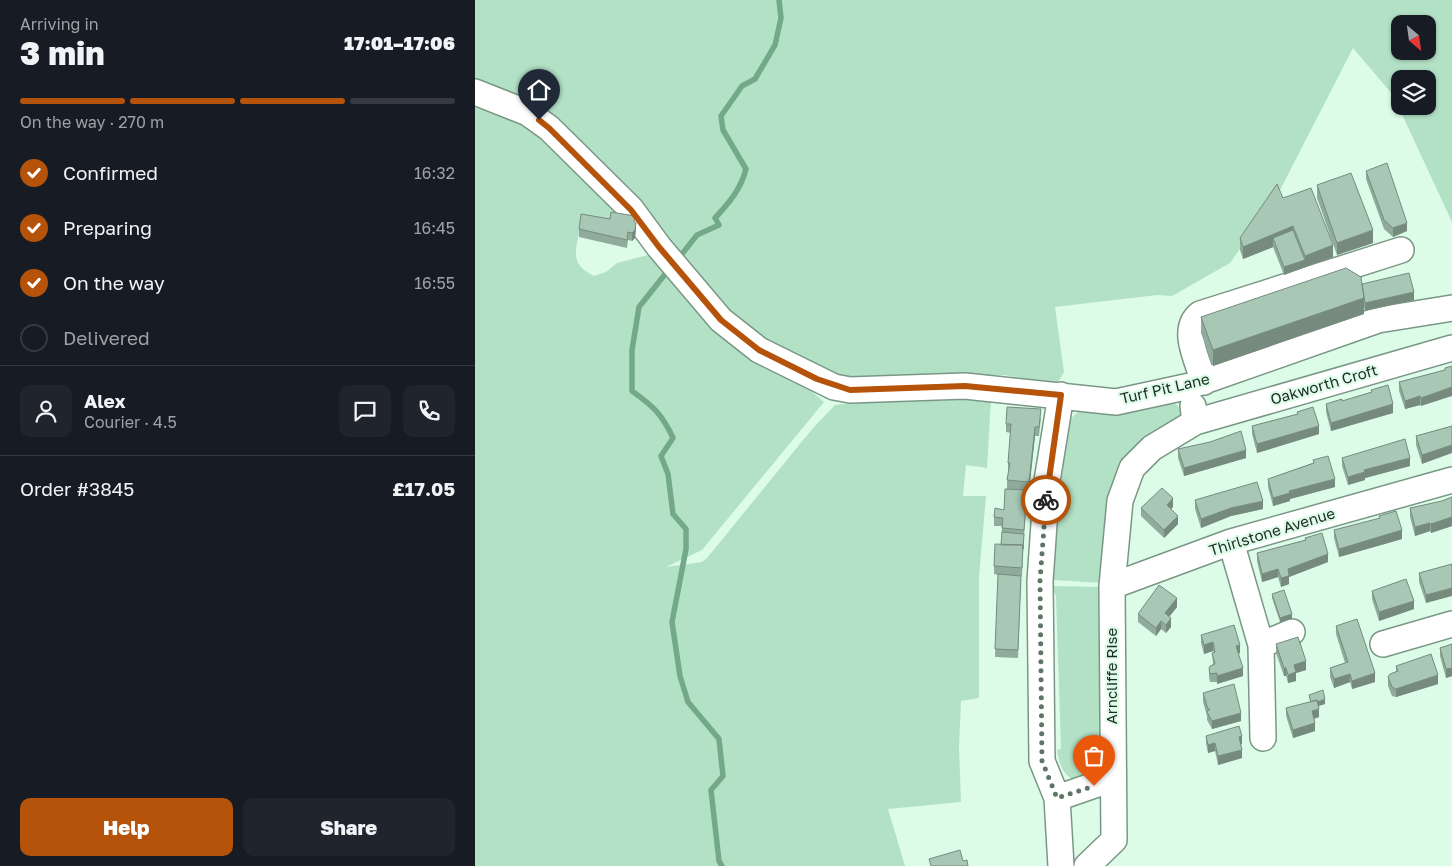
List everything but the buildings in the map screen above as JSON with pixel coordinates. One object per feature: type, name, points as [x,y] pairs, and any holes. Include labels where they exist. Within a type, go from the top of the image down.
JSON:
[{"type":"street","name":"Turf Pit Lane","points":[[475,92],[528,113],[549,128],[631,210],[659,247],[713,311],[759,350],[800,371],[842,389],[884,390],[965,386],[1117,402],[1197,384],[1378,320],[1452,308]]},
{"type":"street","points":[[1195,422],[1197,384],[1190,334],[1193,320],[1200,314],[1401,250]]},
{"type":"street","name":"Oakworth Croft","points":[[1152,448],[1195,422],[1452,348]]},
{"type":"street","points":[[1061,395],[1047,481],[1040,581],[1042,761],[1057,798],[1061,866]]},
{"type":"street","name":"Arncliffe Rise","points":[[1087,866],[1114,840],[1111,586],[1120,501],[1132,468],[1152,448]]},
{"type":"street","name":"Thirlstone Avenue","points":[[1111,586],[1231,542],[1443,482]]},
{"type":"street","points":[[1231,542],[1261,645],[1263,738]]},
{"type":"street","points":[[1383,644],[1452,624]]},
{"type":"street","points":[[1261,645],[1292,632]]},
{"type":"street","points":[[1057,798],[1112,779]]},
{"type":"green space","points":[[475,0],[1452,0],[1452,222],[1402,115],[1436,115],[1436,70],[1391,70],[1391,93],[1353,48],[1277,196],[1230,263],[1172,296],[1157,295],[1055,307],[1064,372],[1057,384],[1004,375],[850,380],[814,367],[774,346],[730,315],[627,191],[475,83]]},
{"type":"green space","points":[[475,100],[518,115],[635,224],[581,223],[576,247],[577,260],[580,266],[594,276],[606,272],[617,263],[652,254],[750,358],[811,391],[824,402],[702,550],[666,567],[702,562],[707,558],[813,428],[835,405],[991,399],[987,468],[966,465],[963,496],[986,496],[979,577],[979,698],[961,701],[959,747],[961,802],[888,809],[905,866],[475,866]]},
{"type":"green space","points":[[1169,400],[1179,407],[1184,419],[1145,449],[1103,583],[1052,580],[1066,434],[1070,419],[1078,412]]},
{"type":"green space","points":[[1052,586],[1102,587],[1102,775],[1083,784],[1072,779],[1064,772],[1057,750],[1061,749],[1056,596]]},
{"type":"waterway","points":[[678,259],[697,235],[719,225],[715,218],[734,195],[744,176],[746,169],[723,130],[721,116],[742,86],[755,79],[775,45],[781,18],[779,0]]},
{"type":"waterway","points":[[670,268],[639,307],[632,350],[632,391],[656,411],[673,438],[661,456],[668,474],[673,514],[686,529],[686,549],[672,622],[680,676],[688,702],[719,739],[723,776],[711,790],[719,861],[722,866]]},
{"type":"way so far","points":[[1046,500],[1040,581],[1042,761],[1057,798],[1094,786]]},
{"type":"route","points":[[539,120],[631,210],[659,247],[721,320],[759,350],[834,387],[850,390],[965,386],[1061,395],[1047,481],[1046,500]]}]
